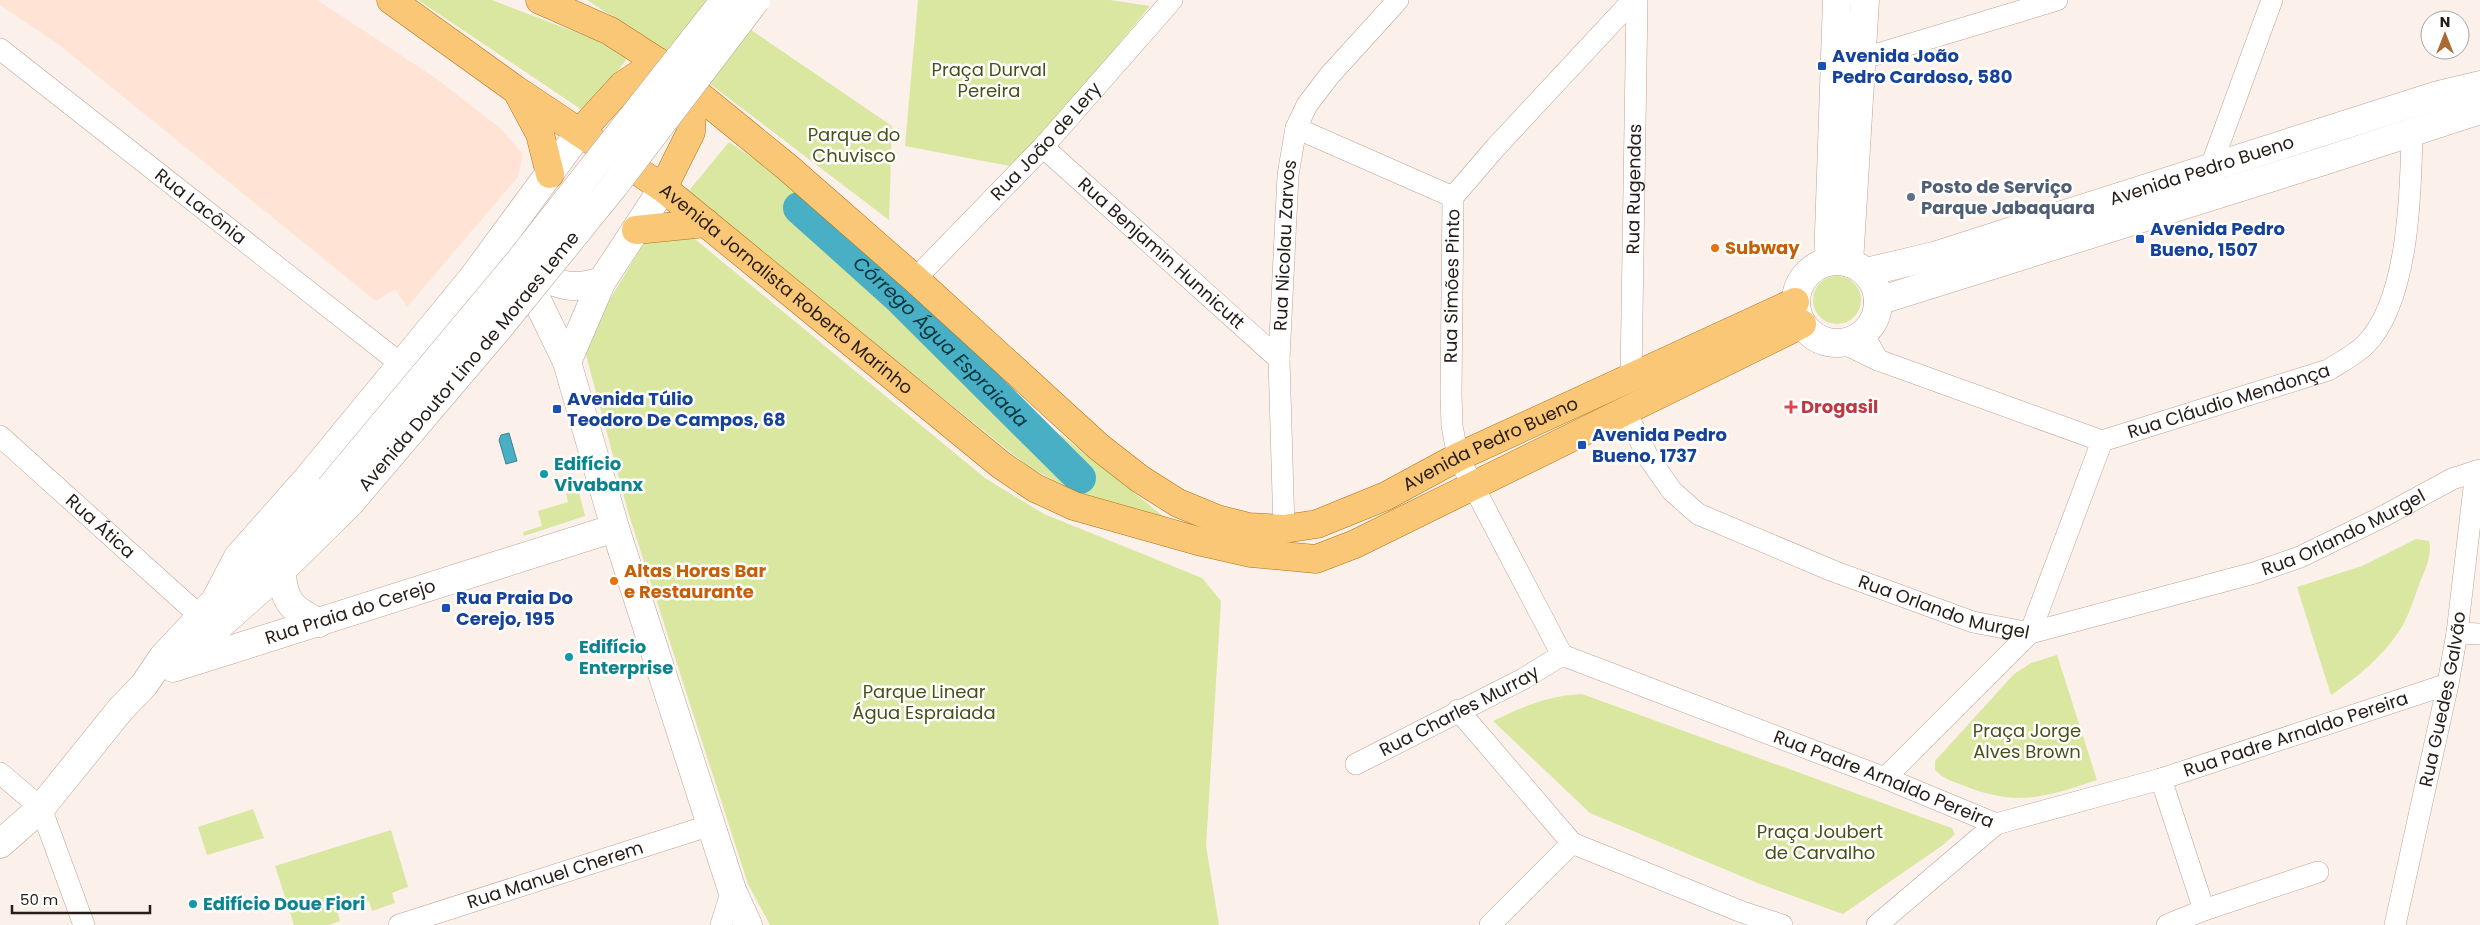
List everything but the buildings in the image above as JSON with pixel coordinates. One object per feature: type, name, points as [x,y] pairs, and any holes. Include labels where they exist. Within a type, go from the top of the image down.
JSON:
[{"type":"main road","name":"Avenida Jornalista Roberto Marinho","points":[[390,0],[516,90],[662,188],[994,458],[1035,488],[1074,506],[1198,541]]},
{"type":"main road","points":[[540,0],[610,31],[658,62],[787,167],[915,279]]},
{"type":"main road","points":[[580,132],[622,85],[658,62]]},
{"type":"main road","points":[[662,188],[691,132],[692,114],[686,84]]},
{"type":"main road","points":[[516,90],[540,134],[550,174]]},
{"type":"main road","points":[[636,230],[706,224]]},
{"type":"main road","name":"Avenida Pedro Bueno","points":[[915,279],[1099,447],[1140,480],[1178,503],[1225,521],[1249,526],[1284,529],[1317,524],[1386,496],[1458,457],[1631,378],[1798,313]]},
{"type":"main road","name":"Avenida Pedro Bueno","points":[[1198,541],[1251,553],[1316,559],[1355,544],[1626,412],[1798,313]]},
{"type":"street","name":"Avenida Doutor Lino de Moraes Leme","points":[[144,684],[173,668],[281,571],[521,259],[725,0]]},
{"type":"street","name":"Avenida Doutor Lino de Moraes Leme","points":[[0,844],[41,808],[120,710],[144,684],[163,657],[208,609],[269,551],[340,496],[498,329],[602,201],[756,0]]},
{"type":"street","name":"Rua João de Lery","points":[[915,279],[1043,147],[1172,0]]},
{"type":"street","name":"Rua Nicolau Zarvos","points":[[1284,529],[1279,359],[1288,175],[1296,128],[1307,105],[1329,76],[1398,0]]},
{"type":"street","name":"Rua Simões Pinto","points":[[1473,486],[1458,457],[1452,426],[1450,394],[1453,197],[1496,147],[1633,0]]},
{"type":"street","name":"Rua Rugendas","points":[[1631,378],[1637,0]]},
{"type":"street","points":[[1837,0],[1848,266]]},
{"type":"street","points":[[1848,266],[1865,0]]},
{"type":"street","points":[[1861,59],[2057,0]]},
{"type":"street","points":[[2210,169],[2272,0]]},
{"type":"street","name":"Rua Lacônia","points":[[0,49],[401,364]]},
{"type":"street","name":"Avenida Pedro Bueno","points":[[1848,266],[1934,256],[2438,96],[2480,85]]},
{"type":"street","name":"Avenida Pedro Bueno","points":[[1878,301],[2480,110]]},
{"type":"street","points":[[1296,128],[1453,197]]},
{"type":"street","name":"Avenida Doutor Lino de Moraes Leme","points":[[208,609],[238,557],[308,478],[506,234],[580,132]]},
{"type":"street","name":"Rua Cláudio Mendonça","points":[[2102,441],[2328,370],[2367,343],[2393,294],[2400,268],[2410,212],[2412,132]]},
{"type":"street","name":"Rua Benjamin Hunnicutt","points":[[1043,147],[1279,359]]},
{"type":"street","points":[[567,362],[602,281],[662,188]]},
{"type":"street","points":[[506,234],[567,362],[615,528],[732,890],[748,925]]},
{"type":"street","points":[[1848,266],[1872,280],[1878,301],[1873,323],[1853,338],[1819,340],[1798,313],[1798,287],[1807,273],[1848,266]]},
{"type":"street","points":[[525,271],[574,287],[583,287],[602,281]]},
{"type":"street","points":[[1853,338],[1878,360],[2102,441],[2030,633],[1884,778]]},
{"type":"street","name":"Rua Orlando Murgel","points":[[1626,412],[1638,439],[1672,491],[1698,514],[1832,571],[1973,622],[2030,633],[2254,573],[2300,557],[2384,516],[2452,479],[2478,470]]},
{"type":"street","name":"Rua Ática","points":[[0,436],[208,609]]},
{"type":"street","name":"Rua Guedes Galvão","points":[[2395,925],[2448,684],[2457,633],[2478,470]]},
{"type":"street","points":[[1473,486],[1562,655]]},
{"type":"street","name":"Rua Praia do Cerejo","points":[[173,668],[615,528]]},
{"type":"street","points":[[281,571],[283,592],[291,605],[319,623]]},
{"type":"street","points":[[2457,633],[2480,634]]},
{"type":"street","name":"Rua Charles Murray","points":[[1356,764],[1458,710],[1523,679],[1562,655]]},
{"type":"street","name":"Rua Padre Arnaldo Pereira","points":[[1562,655],[1884,778],[1996,824],[2161,779],[2448,684]]},
{"type":"street","points":[[1458,710],[1572,843],[1735,919],[1782,925]]},
{"type":"street","points":[[0,773],[41,808],[84,925]]},
{"type":"street","points":[[2161,779],[2204,910]]},
{"type":"street","points":[[1877,925],[1996,824]]},
{"type":"street","name":"Rua Manuel Cherem","points":[[411,923],[711,825]]},
{"type":"street","points":[[1490,925],[1572,843]]},
{"type":"street","points":[[2167,925],[2204,910],[2318,872]]},
{"type":"street","points":[[721,925],[732,890]]},
{"type":"shaded area","points":[[0,0],[317,0],[434,77],[500,128],[523,154],[518,177],[407,307],[395,289],[376,301],[58,44],[0,5]]},
{"type":"green space","points":[[418,0],[492,0],[596,40],[625,56],[626,60],[585,112]]},
{"type":"green space","name":"Parque do Chuvisco","points":[[587,0],[711,0],[710,2],[892,126],[889,220],[672,55]]},
{"type":"green space","name":"Praça Durval Pereira","points":[[918,0],[1110,0],[1150,6],[1038,142],[1015,167],[905,146]]},
{"type":"green space","points":[[729,142],[809,197],[793,218],[901,314],[1071,485],[1089,470],[1059,442],[1060,434],[1177,527],[1120,508],[1083,493],[1029,467],[687,193]]},
{"type":"green space","name":"Parque Linear Água Espraiada","points":[[690,235],[985,478],[1044,514],[1202,578],[1221,601],[1206,846],[1219,925],[770,925],[748,884],[629,515],[583,344],[645,241]]},
{"type":"green space","points":[[1837,276],[1846,278],[1854,283],[1859,291],[1861,300],[1859,309],[1854,317],[1846,322],[1837,324],[1828,322],[1820,317],[1815,309],[1813,300],[1815,291],[1820,283],[1828,278]]},
{"type":"green space","points":[[578,489],[585,516],[524,536],[523,532],[542,526],[538,511],[568,502],[566,493]]},
{"type":"green space","points":[[2416,539],[2429,541],[2430,551],[2426,567],[2403,625],[2388,646],[2371,664],[2331,695],[2297,587],[2362,566]]},
{"type":"green space","name":"Praça Jorge Alves Brown","points":[[2057,655],[2097,780],[2047,795],[2016,798],[1984,792],[1949,780],[1935,770],[1935,761],[2014,674],[2031,663]]},
{"type":"green space","name":"Praça Joubert de Carvalho","points":[[1582,694],[1952,828],[1955,834],[1943,845],[1843,914],[1760,884],[1590,813],[1493,721],[1536,703],[1558,697]]},
{"type":"green space","points":[[253,809],[264,838],[207,855],[198,827]]},
{"type":"green space","points":[[391,830],[408,887],[392,893],[395,903],[372,911],[369,901],[337,911],[340,921],[328,925],[294,925],[275,866]]},
{"type":"water","points":[[509,433],[517,461],[506,464],[499,440],[501,435]]},
{"type":"waterway","name":"Córrego Água Espraiada","points":[[799,208],[897,296],[1080,478]]},
{"type":"place","name":"Avenida João Pedro Cardoso, 580","points":[[1822,66]]},
{"type":"place","name":"Posto de Serviço Parque Jabaquara","points":[[1911,197]]},
{"type":"place","name":"Avenida Pedro Bueno, 1507","points":[[2140,239]]},
{"type":"place","name":"Subway","points":[[1715,248]]},
{"type":"place","name":"Drogasil","points":[[1791,407]]},
{"type":"place","name":"Avenida Túlio Teodoro De Campos, 68","points":[[557,409]]},
{"type":"place","name":"Avenida Pedro Bueno, 1737","points":[[1582,445]]},
{"type":"place","name":"Edifício Vivabanx","points":[[544,474]]},
{"type":"place","name":"Altas Horas Bar e Restaurante","points":[[614,581]]},
{"type":"place","name":"Rua Praia Do Cerejo, 195","points":[[446,608]]},
{"type":"place","name":"Edifício Enterprise","points":[[569,657]]},
{"type":"place","name":"Edifício Doue Fiori","points":[[193,904]]}]
